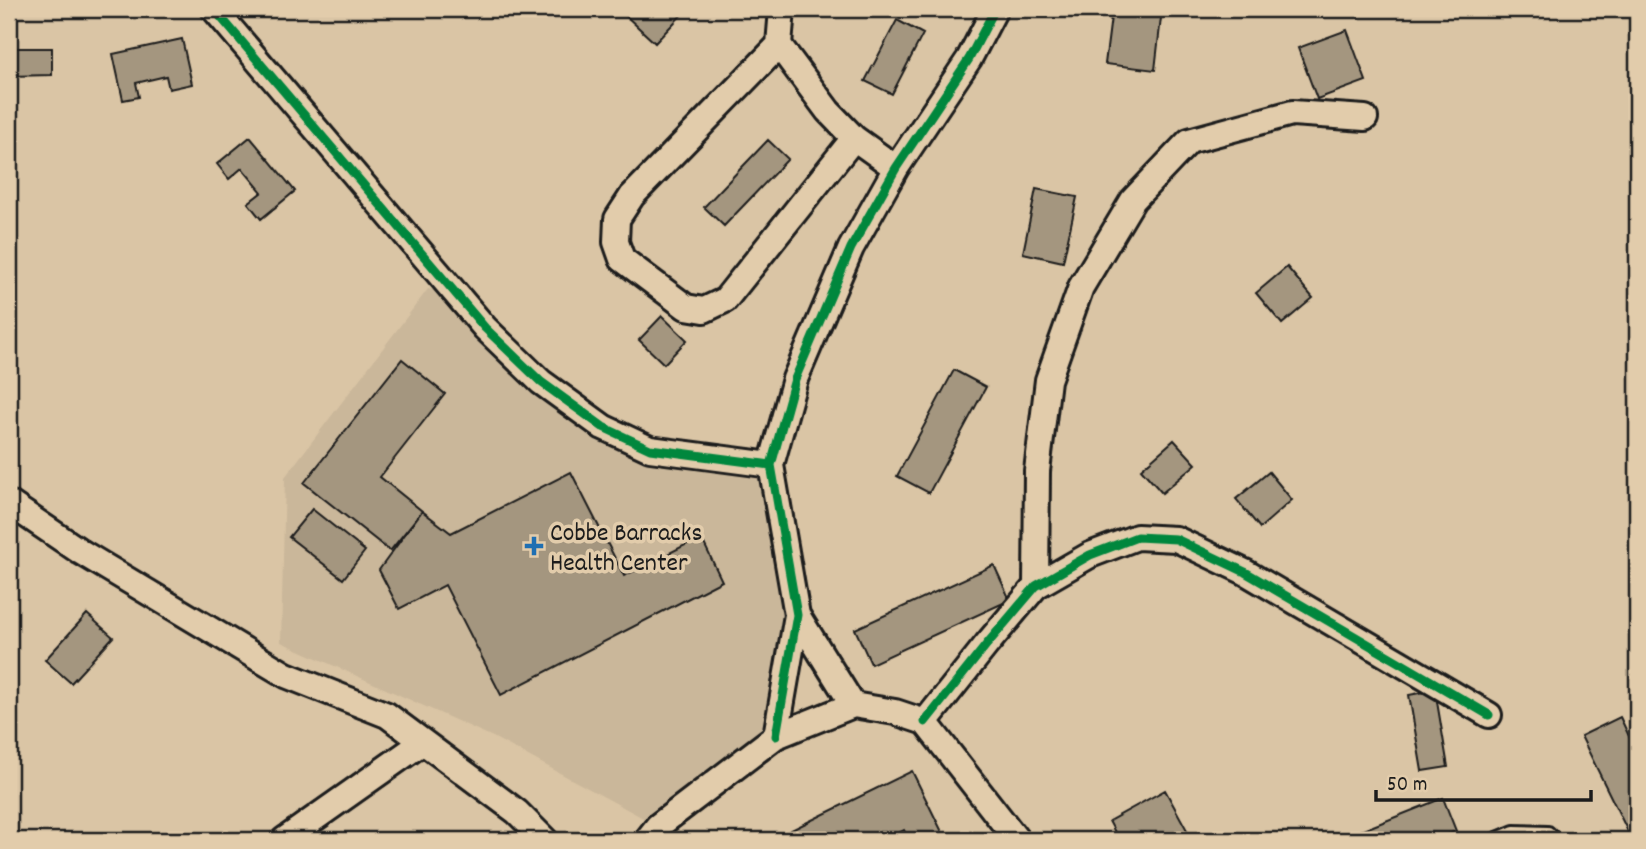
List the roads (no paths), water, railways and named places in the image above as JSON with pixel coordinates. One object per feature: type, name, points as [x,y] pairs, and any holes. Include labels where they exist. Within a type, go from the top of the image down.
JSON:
[{"type":"street","points":[[214,9],[478,320],[541,382],[603,427],[650,449],[771,465]]},
{"type":"street","points":[[782,9],[779,45],[632,196],[617,219],[616,242],[622,259],[686,307],[704,310],[725,300],[854,138]]},
{"type":"street","points":[[776,736],[797,615],[771,465],[794,379],[851,248],[896,168],[969,59],[995,9]]},
{"type":"street","points":[[779,45],[828,111],[854,138],[896,168]]},
{"type":"street","points":[[1037,586],[1037,471],[1048,380],[1081,287],[1133,200],[1189,141],[1292,113],[1364,118]]},
{"type":"street","points":[[9,503],[81,552],[286,675],[387,715],[517,812],[545,840]]},
{"type":"street","points":[[925,722],[1037,586],[1090,555],[1137,537],[1176,539],[1245,572],[1489,715]]},
{"type":"street","points":[[797,615],[853,705]]},
{"type":"street","points":[[647,840],[658,826],[776,736],[853,705],[895,712],[925,722],[1017,840]]},
{"type":"street","points":[[284,840],[423,742]]},
{"type":"lane","points":[[1495,840],[1514,832],[1548,833],[1554,840]]},
{"type":"place","name":"Cobbe Barracks Health Center","points":[[534,546]]}]
